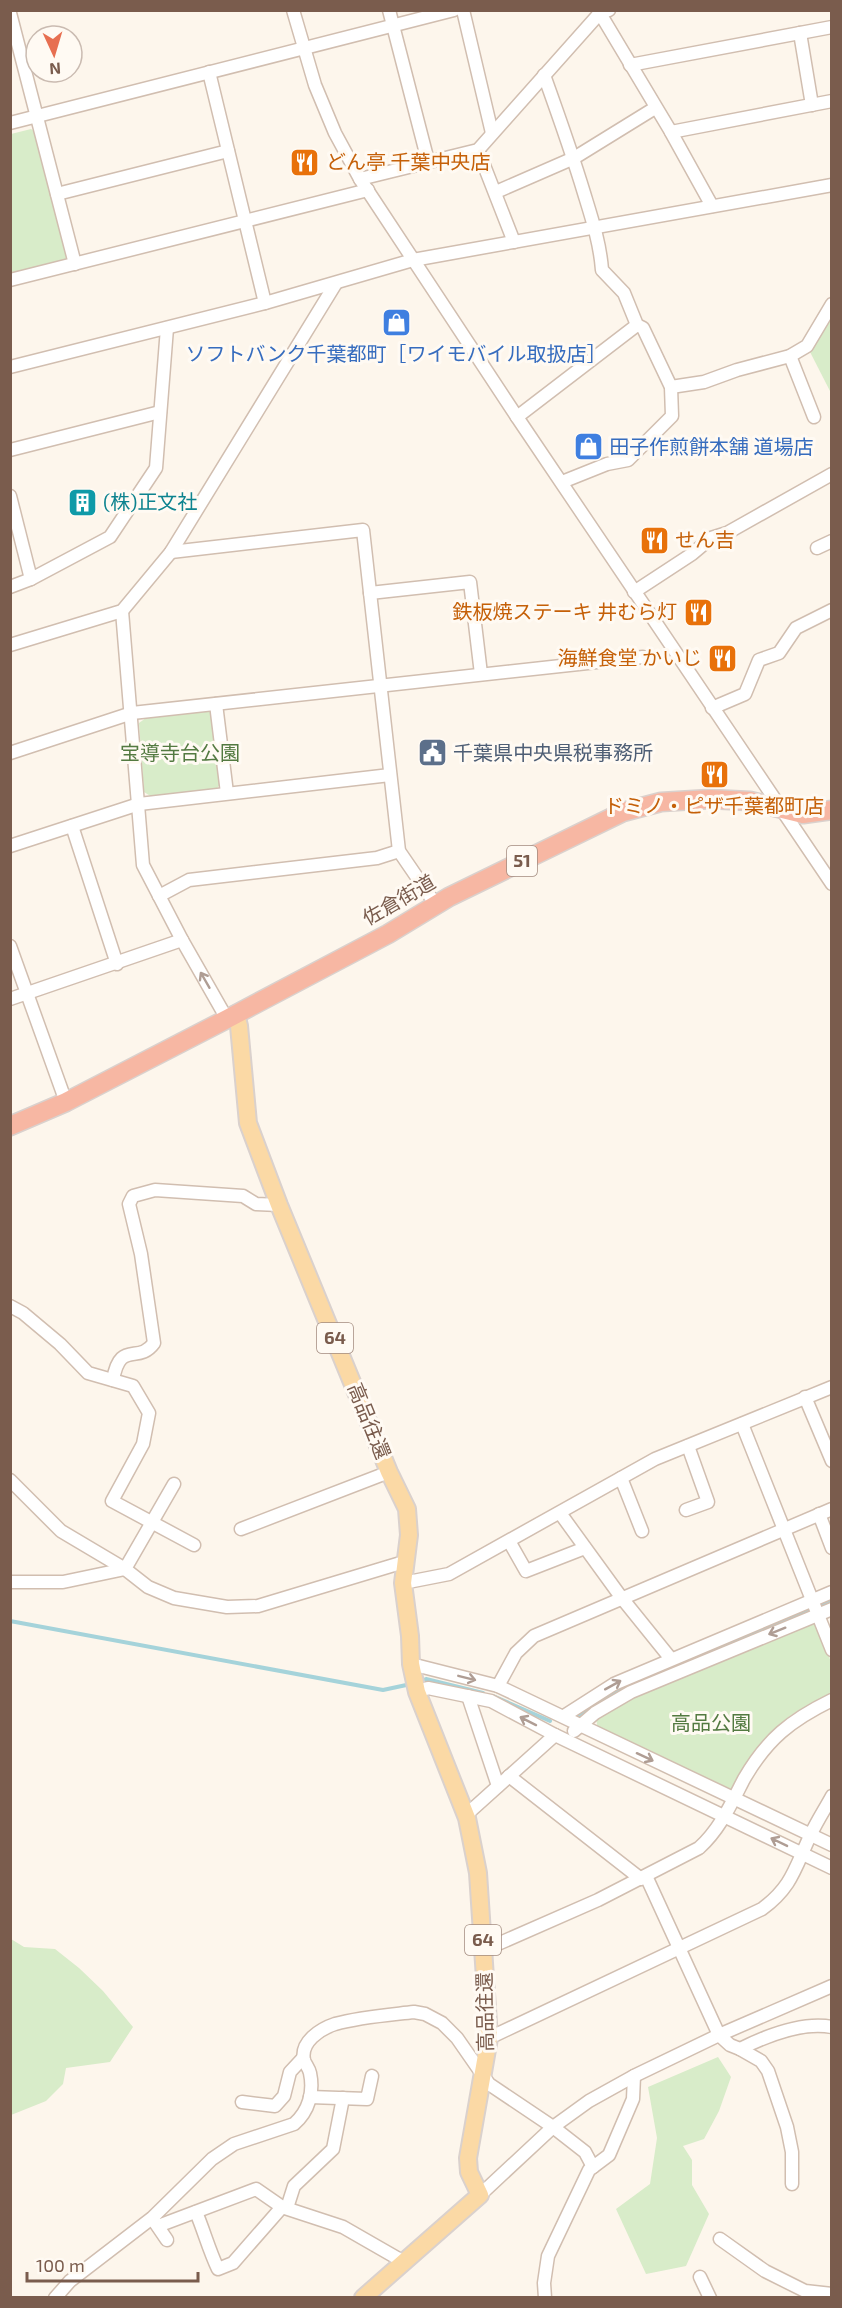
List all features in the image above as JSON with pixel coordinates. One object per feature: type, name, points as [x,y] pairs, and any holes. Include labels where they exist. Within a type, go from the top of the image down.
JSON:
[{"type":"highway","name":"佐倉街道","points":[[10,1126],[66,1101],[228,1014],[387,934],[436,905],[633,808],[670,802],[724,799],[760,802],[803,814],[831,810]]},
{"type":"main road","name":"高品往還","points":[[228,1014],[239,1026],[246,1112],[279,1205],[389,1472],[407,1509],[409,1535],[402,1584],[410,1636],[411,1664]]},
{"type":"main road","name":"64","points":[[411,1664],[417,1692]]},
{"type":"main road","name":"高品往還","points":[[417,1692],[466,1815],[478,1873],[489,2038],[468,2158],[469,2172],[480,2195]]},
{"type":"main road","points":[[363,2298],[480,2195]]},
{"type":"street","points":[[293,10],[315,85],[335,133],[364,184],[517,417],[831,884]]},
{"type":"street","points":[[389,10],[428,161]]},
{"type":"street","points":[[10,123],[454,10]]},
{"type":"street","points":[[463,10],[492,133]]},
{"type":"street","points":[[10,280],[245,221],[364,184],[428,161],[478,150],[602,12],[712,206]]},
{"type":"street","points":[[10,13],[14,38],[37,116],[75,264]]},
{"type":"street","points":[[630,65],[831,27]]},
{"type":"street","points":[[800,33],[812,105]]},
{"type":"street","points":[[209,72],[265,303]]},
{"type":"street","points":[[544,75],[574,158],[595,227],[601,251],[602,270],[624,292],[637,325],[643,328],[671,387],[672,416],[628,459],[608,464],[562,482]]},
{"type":"street","points":[[671,132],[831,101]]},
{"type":"street","points":[[496,192],[574,158],[655,108]]},
{"type":"street","points":[[478,150],[514,242]]},
{"type":"street","points":[[57,194],[228,151]]},
{"type":"street","points":[[10,367],[265,303],[413,260],[831,185]]},
{"type":"street","points":[[10,645],[122,611],[171,552],[336,282]]},
{"type":"street","points":[[671,387],[704,382],[737,370],[790,356],[807,346],[831,304]]},
{"type":"street","points":[[517,417],[637,325]]},
{"type":"street","points":[[10,587],[31,579],[110,537],[156,468],[167,328]]},
{"type":"street","points":[[790,356],[814,417]]},
{"type":"street","points":[[10,450],[160,412]]},
{"type":"street","points":[[634,592],[692,554],[711,538],[727,533],[831,474]]},
{"type":"street","points":[[10,496],[14,525],[31,579]]},
{"type":"street","points":[[171,552],[363,530],[399,851],[436,905]]},
{"type":"street","points":[[818,548],[831,541]]},
{"type":"street","points":[[370,593],[470,582],[481,674]]},
{"type":"street","points":[[712,708],[745,694],[759,660],[779,653],[796,628],[831,610]]},
{"type":"street","points":[[122,611],[143,865],[182,940],[228,1014]]},
{"type":"street","points":[[10,753],[132,713],[643,657]]},
{"type":"street","points":[[216,704],[227,793]]},
{"type":"street","points":[[10,846],[139,804],[390,775]]},
{"type":"street","points":[[72,826],[117,964]]},
{"type":"street","points":[[159,896],[189,880],[377,858],[399,851]]},
{"type":"street","points":[[10,999],[182,940]]},
{"type":"street","points":[[10,946],[66,1101]]},
{"type":"street","points":[[113,1380],[116,1363],[122,1357],[150,1349],[154,1343],[141,1254],[129,1204],[133,1196],[155,1190],[243,1196],[256,1204],[279,1205]]},
{"type":"street","points":[[10,1305],[60,1344],[88,1373],[133,1386],[149,1413],[143,1444],[112,1501],[194,1545]]},
{"type":"street","points":[[402,1584],[448,1574],[655,1460],[831,1387]]},
{"type":"street","points":[[805,1397],[831,1461]]},
{"type":"street","points":[[741,1424],[831,1650]]},
{"type":"street","points":[[686,1510],[708,1502],[688,1446]]},
{"type":"street","points":[[241,1529],[389,1472]]},
{"type":"street","points":[[621,1478],[642,1531]]},
{"type":"street","points":[[10,1480],[60,1532],[125,1569],[148,1587],[174,1598],[227,1607],[258,1606],[404,1562]]},
{"type":"street","points":[[10,1582],[63,1582],[125,1569],[174,1484]]},
{"type":"street","points":[[498,1686],[516,1653],[534,1636],[831,1509]]},
{"type":"street","points":[[560,1513],[621,1597],[670,1659]]},
{"type":"street","points":[[819,1514],[831,1548]]},
{"type":"street","points":[[509,1541],[525,1571],[585,1548]]},
{"type":"street","points":[[466,1815],[509,1776],[559,1737],[579,1726],[595,1713],[631,1692],[815,1608],[831,1592]]},
{"type":"street","points":[[564,1716],[614,1684],[670,1659],[815,1608],[831,1609]]},
{"type":"street","points":[[411,1664],[498,1686],[831,1845]]},
{"type":"street","points":[[417,1692],[428,1688],[491,1701],[559,1737],[831,1868]]},
{"type":"street","points":[[468,1696],[498,1786]]},
{"type":"street","points":[[484,1950],[643,1878],[699,1848],[712,1836],[746,1776],[779,1732],[802,1714],[831,1700]]},
{"type":"street","points":[[509,1776],[643,1878],[679,1948],[719,2035],[730,2045],[761,2061],[768,2071],[787,2127],[792,2152],[792,2184]]},
{"type":"street","points":[[489,2038],[762,1909],[777,1898],[789,1883],[810,1835],[831,1796]]},
{"type":"street","points":[[480,2195],[553,2127],[589,2101],[634,2076],[719,2035],[831,1986]]},
{"type":"street","points":[[242,2102],[275,2106],[284,2097],[290,2072],[303,2058],[310,2038],[334,2025],[414,2012],[425,2014],[442,2023],[457,2038],[483,2078],[585,2152],[593,2167]]},
{"type":"street","points":[[740,2049],[760,2040],[800,2028],[820,2025],[831,2027]]},
{"type":"street","points":[[55,2298],[70,2281],[155,2222],[212,2159],[234,2144],[294,2124],[302,2117],[310,2097],[310,2073],[303,2058]]},
{"type":"street","points":[[310,2097],[367,2099],[372,2076]]},
{"type":"street","points":[[545,2298],[548,2256],[589,2170],[609,2155],[633,2099],[634,2076]]},
{"type":"street","points":[[196,2212],[205,2234],[206,2244],[218,2269],[232,2263],[285,2208],[294,2186],[333,2149],[343,2098]]},
{"type":"street","points":[[155,2222],[196,2212],[256,2189],[285,2208],[343,2227],[404,2262]]},
{"type":"street","points":[[155,2222],[167,2240]]},
{"type":"street","points":[[720,2239],[798,2294],[831,2294]]},
{"type":"street","points":[[700,2277],[710,2298]]},
{"type":"green space","points":[[31,129],[35,132],[67,255],[65,261],[11,275],[11,134]]},
{"type":"green space","points":[[831,307],[831,393],[808,348]]},
{"type":"green space","name":"宝導寺台公園","points":[[208,710],[215,713],[221,783],[215,791],[152,797],[144,792],[139,723],[146,718]]},
{"type":"green space","name":"高品公園","points":[[816,1621],[831,1662],[831,1695],[801,1709],[779,1725],[761,1746],[732,1793],[598,1730],[596,1718],[633,1696]]},
{"type":"green space","points":[[11,1939],[24,1947],[55,1949],[103,1991],[133,2027],[110,2062],[66,2068],[63,2084],[46,2101],[11,2115]]},
{"type":"green space","points":[[718,2057],[731,2077],[719,2111],[704,2139],[683,2146],[692,2160],[692,2185],[709,2214],[686,2266],[646,2274],[616,2209],[650,2184],[657,2138],[648,2087]]},
{"type":"waterway","points":[[672,1666],[832,1601]]},
{"type":"waterway","points":[[10,1621],[383,1690],[411,1684]]},
{"type":"waterway","points":[[421,1681],[426,1679],[483,1693]]},
{"type":"waterway","points":[[579,1716],[635,1681]]},
{"type":"waterway","points":[[493,1696],[550,1721]]},
{"type":"place","name":"どん亭 千葉中央店","points":[[305,162]]},
{"type":"place","name":"ソフトバンク千葉都町［ワイモバイル取扱店］","points":[[396,323]]},
{"type":"place","name":"田子作煎餅本舗 道場店","points":[[588,447]]},
{"type":"place","name":"(株)正文社","points":[[82,502]]},
{"type":"place","name":"せん吉","points":[[654,540]]},
{"type":"place","name":"鉄板焼ステーキ 井むら灯","points":[[698,612]]},
{"type":"place","name":"海鮮食堂 かいじ","points":[[723,658]]},
{"type":"place","name":"千葉県中央県税事務所","points":[[432,753]]},
{"type":"place","name":"ドミノ・ピザ千葉都町店","points":[[714,775]]}]
